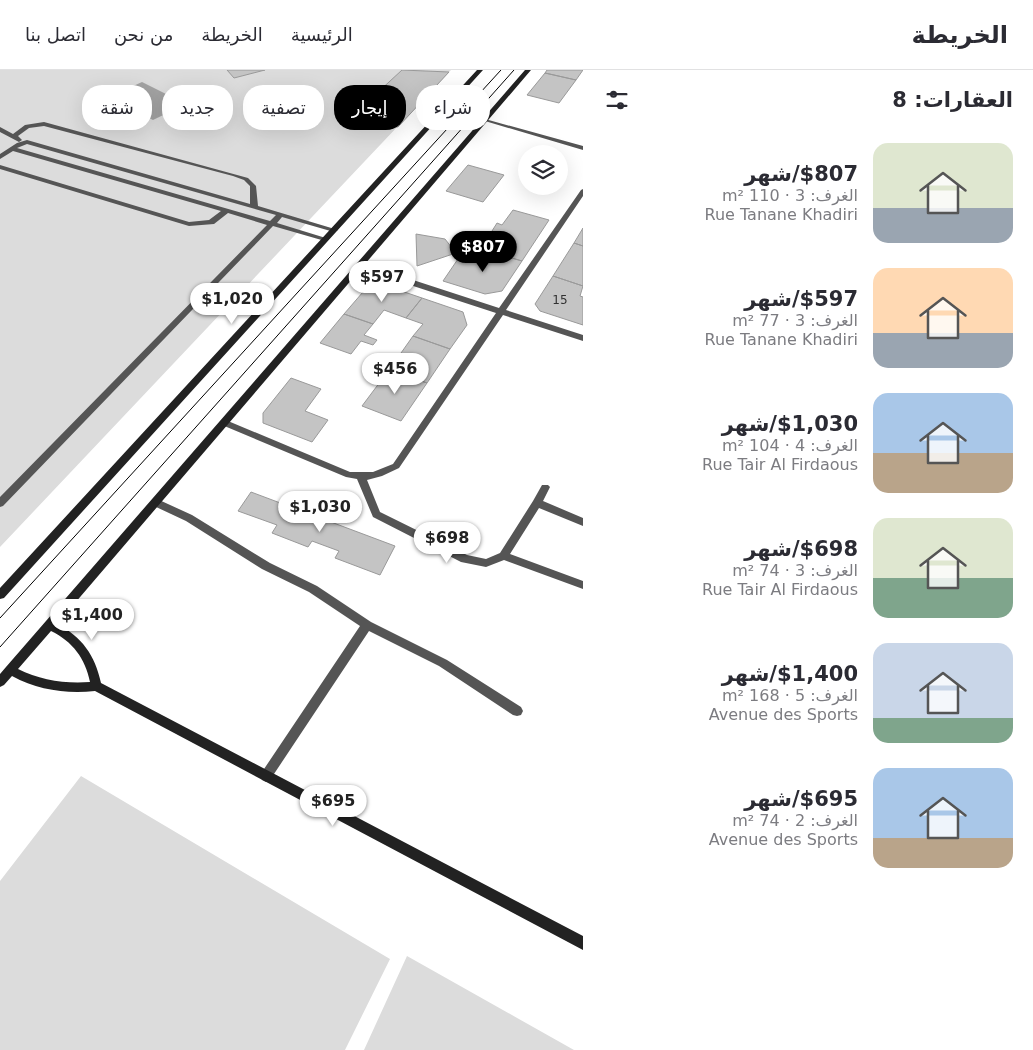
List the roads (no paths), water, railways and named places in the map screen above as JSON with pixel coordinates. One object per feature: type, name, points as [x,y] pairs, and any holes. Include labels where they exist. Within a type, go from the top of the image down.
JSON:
[{"type":"street","points":[[0,595],[480,70]]},
{"type":"street","points":[[490,116],[528,70]]},
{"type":"street","points":[[490,121],[583,148]]},
{"type":"street","points":[[14,136],[27,126],[44,124],[235,175],[246,179],[253,186],[255,193],[254,206]]},
{"type":"street","points":[[0,129],[14,136],[21,143]]},
{"type":"street","points":[[0,682],[478,130]]},
{"type":"street","points":[[0,157],[21,143],[27,142],[334,230]]},
{"type":"street","points":[[12,149],[325,239]]},
{"type":"street","points":[[49,160],[59,151]]},
{"type":"street","points":[[0,166],[189,224],[196,225],[212,222],[226,211]]},
{"type":"street","points":[[147,188],[156,178]]},
{"type":"street","points":[[225,423],[348,475],[362,477],[387,472],[396,466],[583,192]]},
{"type":"street","points":[[0,503],[281,214]]},
{"type":"street","points":[[361,266],[583,338]]},
{"type":"street","points":[[362,477],[376,514],[465,559],[486,563],[504,556],[538,503],[545,487]]},
{"type":"street","points":[[157,503],[189,518],[266,566],[313,589],[367,624],[443,663],[517,711]]},
{"type":"street","points":[[538,503],[583,522]]},
{"type":"street","points":[[504,556],[583,585]]},
{"type":"street","points":[[266,776],[367,624]]},
{"type":"street","points":[[50,625],[65,632],[77,642],[87,655],[93,670],[96,686]]},
{"type":"street","points":[[10,670],[38,684],[59,688],[96,686],[583,943]]},
{"type":"tram line","points":[[0,618],[501,70]]},
{"type":"tram line","points":[[0,647],[514,70]]}]
